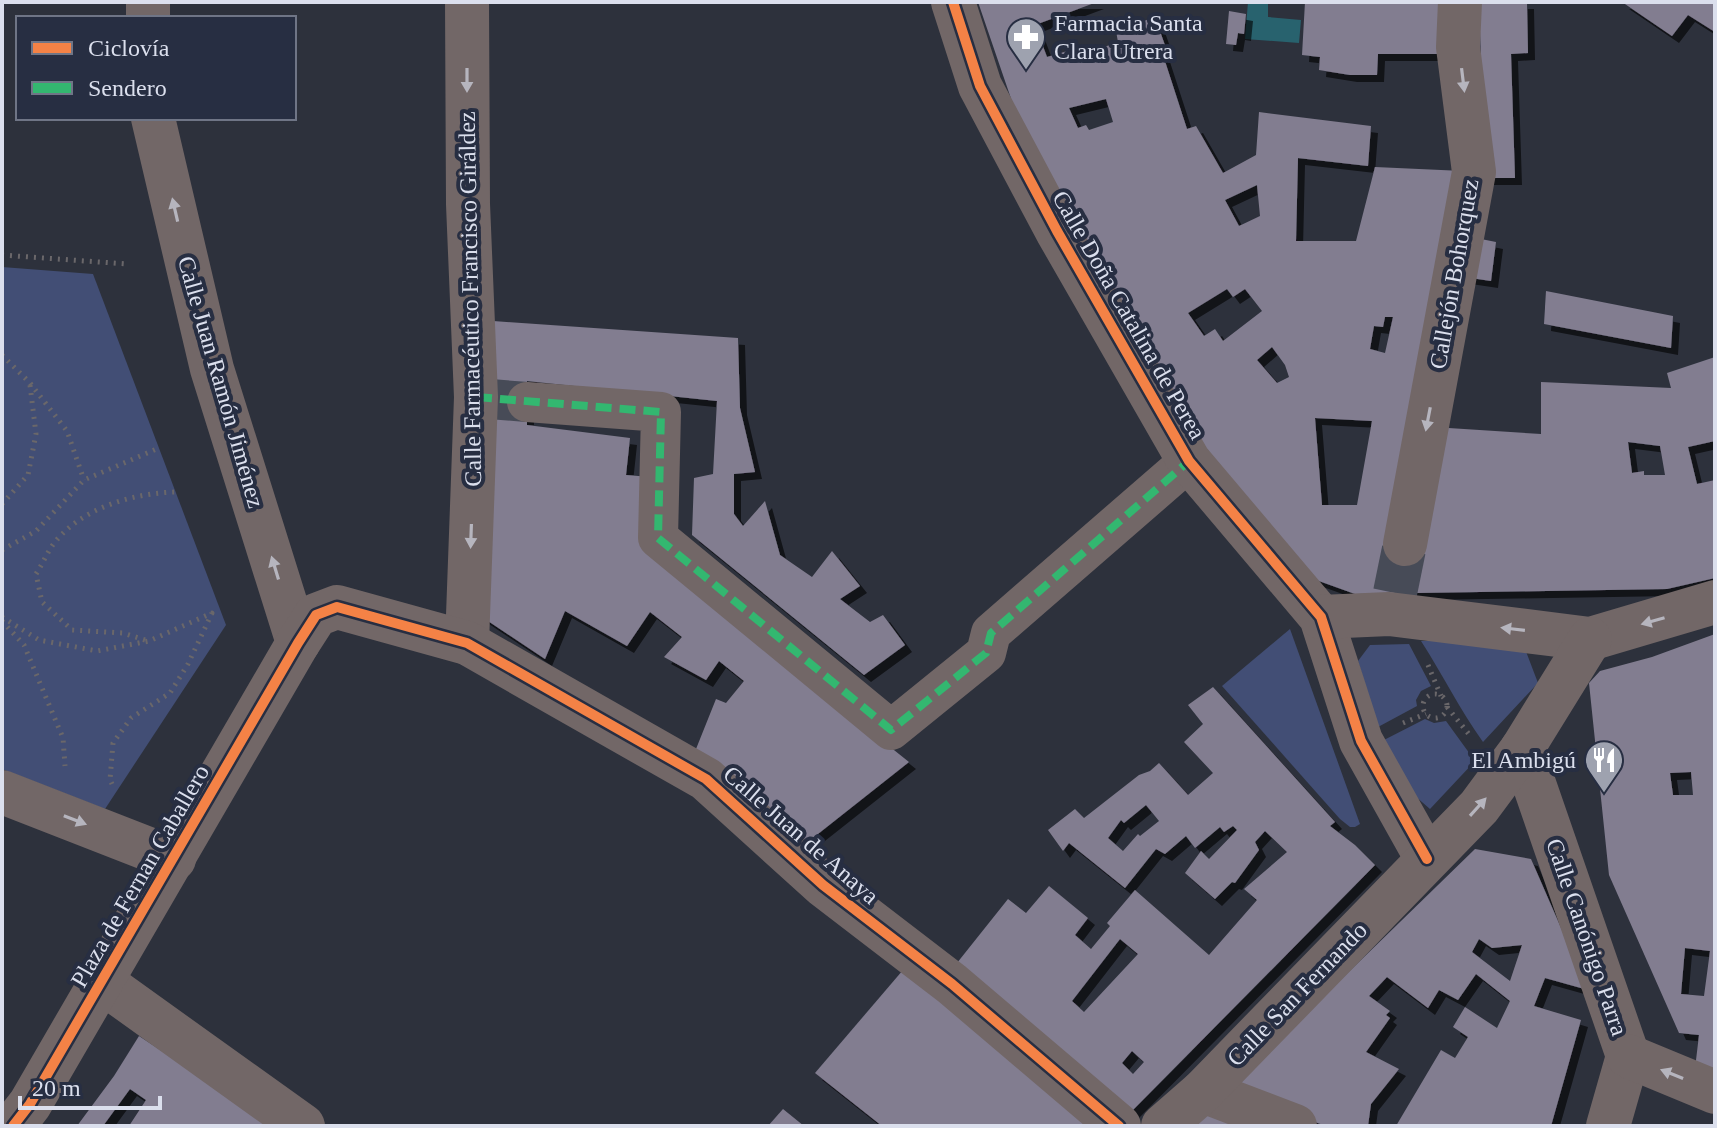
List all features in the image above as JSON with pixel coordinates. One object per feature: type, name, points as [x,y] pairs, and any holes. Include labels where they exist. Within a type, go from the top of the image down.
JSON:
[{"type":"street","name":"Calle Farmacéutico Francisco Giráldez","points":[[467,2],[468,204],[498,399],[467,643]]},
{"type":"street","name":"Calle Doña Catalina de Perea","points":[[953,2],[980,86],[1057,231],[1189,461],[1321,617]]},
{"type":"street","name":"Callejón Bohorquez","points":[[1405,544],[1474,172],[1458,47],[1460,2]]},
{"type":"street","name":"Calle Juan Ramón Jiménez","points":[[153,120],[212,369],[298,643]]},
{"type":"street","points":[[498,399],[661,412],[658,538],[891,730],[986,653],[991,633],[1189,461]]},
{"type":"street","points":[[1427,859],[1361,741],[1321,617],[1392,604],[1590,639],[1715,602]]},
{"type":"street","name":"Calle Juan de Anaya","points":[[298,643],[316,615],[337,607],[467,643],[706,779],[823,885],[952,984],[1119,1126]]},
{"type":"street","name":"Calle San Fernando","points":[[1163,1126],[1203,1091],[1479,807],[1522,749],[1590,639]]},
{"type":"street","name":"Plaza de Fernan Caballero","points":[[13,1126],[30,1104],[102,982],[298,643]]},
{"type":"street","name":"Calle Canónigo Parra","points":[[1522,749],[1628,1056],[1608,1126]]},
{"type":"street","points":[[2,792],[174,859]]},
{"type":"street","points":[[102,982],[303,1126]]},
{"type":"street","points":[[1628,1056],[1715,1092]]},
{"type":"street","points":[[1203,1091],[1295,1126]]},
{"type":"path","points":[[2,255],[127,264]]},
{"type":"path","points":[[2,355],[30,383],[67,431],[84,480]]},
{"type":"path","points":[[2,504],[28,475],[36,434],[30,383]]},
{"type":"path","points":[[2,550],[36,531],[84,480],[159,448]]},
{"type":"path","points":[[149,641],[123,633],[72,630],[42,602],[36,574],[53,544],[86,516],[134,496],[176,492]]},
{"type":"path","points":[[2,619],[39,640],[97,651],[149,641],[212,613],[188,664],[170,693],[131,718],[113,743],[110,780],[116,792]]},
{"type":"path","points":[[2,619],[24,645],[63,738],[66,777],[60,815]]},
{"type":"path","points":[[1432,695],[1441,696],[1446,703],[1445,712],[1438,718],[1429,717],[1423,710],[1424,700],[1432,695]]},
{"type":"shaded area","points":[[1248,2],[1268,2],[1268,17],[1301,20],[1299,43],[1245,39]]},
{"type":"shaded area","points":[[2,267],[93,274],[226,625],[105,809],[2,769]]},
{"type":"shaded area","points":[[1290,629],[1360,824],[1355,827],[1340,819],[1222,686]]},
{"type":"shaded area","points":[[1421,641],[1522,641],[1538,683],[1483,742]]},
{"type":"shaded area","points":[[1409,644],[1431,686],[1421,691],[1416,700],[1417,706],[1378,727],[1358,661],[1370,645]]},
{"type":"shaded area","points":[[1425,719],[1434,723],[1446,721],[1475,761],[1430,809],[1407,789],[1382,741]]},
{"type":"building","points":[[978,2],[1097,2],[1035,25],[1047,57],[1091,44],[1093,51],[1118,42],[1116,31],[1155,17],[1167,51],[1162,52],[1187,129],[1196,126],[1223,173],[1256,155],[1259,112],[1371,126],[1368,166],[1298,158],[1296,241],[1356,241],[1375,167],[1463,171],[1433,427],[1541,434],[1541,382],[1671,388],[1667,373],[1715,357],[1715,441],[1688,447],[1697,484],[1715,480],[1715,578],[1667,589],[1355,594],[1305,576],[1156,383],[1018,119]],"holes":[[[1106,99],[1113,122],[1089,130],[1086,125],[1078,128],[1069,108]],[[1257,185],[1260,216],[1239,226],[1225,200]],[[1227,289],[1233,297],[1245,289],[1262,311],[1223,341],[1215,329],[1204,336],[1188,313]],[[1385,317],[1393,317],[1385,353],[1370,349],[1374,326],[1383,327]],[[1272,347],[1285,365],[1289,377],[1277,383],[1257,360]],[[1315,418],[1372,421],[1357,505],[1322,505]],[[1628,442],[1660,446],[1665,475],[1644,475],[1644,471],[1632,473]]]},
{"type":"building","points":[[1305,2],[1446,2],[1449,54],[1378,54],[1377,75],[1319,70],[1320,57],[1302,55]]},
{"type":"building","points":[[1479,2],[1527,2],[1528,53],[1511,54],[1515,178],[1485,178]]},
{"type":"building","points":[[1622,2],[1715,2],[1715,32],[1688,15],[1672,36]]},
{"type":"building","points":[[1229,11],[1246,14],[1244,34],[1238,33],[1236,45],[1226,44]]},
{"type":"building","points":[[1471,237],[1496,242],[1491,281],[1464,277]]},
{"type":"building","points":[[1546,291],[1673,316],[1671,348],[1544,324]]},
{"type":"building","points":[[493,321],[738,338],[740,408],[755,472],[734,474],[734,514],[743,526],[765,501],[780,555],[812,577],[832,551],[860,586],[840,599],[870,622],[883,615],[905,645],[864,675],[692,535],[694,478],[713,474],[717,401],[527,381],[527,425],[630,438],[626,475],[651,477],[644,551],[909,762],[804,845],[696,749],[716,699],[726,703],[744,681],[719,661],[706,680],[664,657],[682,637],[650,612],[627,646],[565,611],[545,659],[482,617]]},
{"type":"building","points":[[1715,634],[1715,1078],[1694,1077],[1699,1035],[1679,1033],[1609,875],[1589,683],[1600,671],[1652,657]],"holes":[[[1691,772],[1693,795],[1673,795],[1670,773]],[[1685,948],[1710,951],[1704,996],[1681,994]]]},
{"type":"building","points":[[1213,687],[1335,822],[1330,826],[1375,865],[1131,1112],[953,968],[1008,899],[1026,913],[1049,886],[1088,918],[1075,935],[1091,949],[1110,926],[1107,923],[1135,890],[1209,955],[1257,900],[1244,889],[1287,852],[1265,831],[1255,842],[1259,850],[1235,883],[1232,882],[1215,899],[1185,873],[1201,851],[1209,859],[1237,830],[1233,826],[1224,832],[1220,827],[1195,848],[1186,836],[1165,854],[1156,849],[1125,888],[1069,843],[1063,851],[1048,830],[1075,809],[1084,818],[1159,763],[1188,795],[1213,773],[1184,742],[1203,724],[1188,705]],"holes":[[[1146,805],[1159,821],[1140,836],[1138,834],[1123,851],[1108,838],[1121,820],[1124,823]],[[1120,939],[1138,954],[1084,1012],[1072,1001]],[[1132,1051],[1144,1062],[1133,1074],[1122,1063]]]},
{"type":"building","points":[[1475,849],[1531,859],[1588,990],[1545,978],[1534,1006],[1581,1020],[1551,1126],[1396,1126],[1441,1050],[1455,1058],[1468,1037],[1453,1027],[1465,1007],[1497,1028],[1510,1001],[1476,974],[1458,1000],[1439,990],[1428,1008],[1387,977],[1369,996],[1390,1011],[1386,1015],[1390,1018],[1366,1052],[1399,1069],[1371,1104],[1368,1126],[1326,1126],[1231,1092],[1288,1031]],"holes":[[[1479,939],[1492,948],[1522,945],[1510,981],[1472,952]]]},
{"type":"building","points":[[903,970],[1098,1126],[882,1126],[815,1073]]},
{"type":"building","points":[[139,1036],[273,1126],[129,1126],[146,1100],[130,1089],[103,1126],[77,1126]]},
{"type":"building","points":[[1204,1106],[1255,1126],[1186,1126]]},
{"type":"building","points":[[783,1109],[804,1126],[768,1126]]},
{"type":"tunnel","points":[[490,399],[527,402]]},
{"type":"tunnel","points":[[1395,593],[1405,544]]},
{"type":"marked path","points":[[476,397],[661,412],[658,538],[891,730],[986,653],[991,633],[1189,461]]},
{"type":"cycle path","points":[[953,2],[980,86],[1057,231],[1189,461],[1321,617],[1361,741],[1427,859]]},
{"type":"cycle path","points":[[13,1126],[30,1104],[298,643],[316,615],[337,607],[467,643],[706,779],[823,885],[952,984],[1119,1126]]},
{"type":"place","name":"Farmacia Santa Clara Utrera","points":[[1026,71]]},
{"type":"place","name":"El Ambigú","points":[[1604,794]]}]
